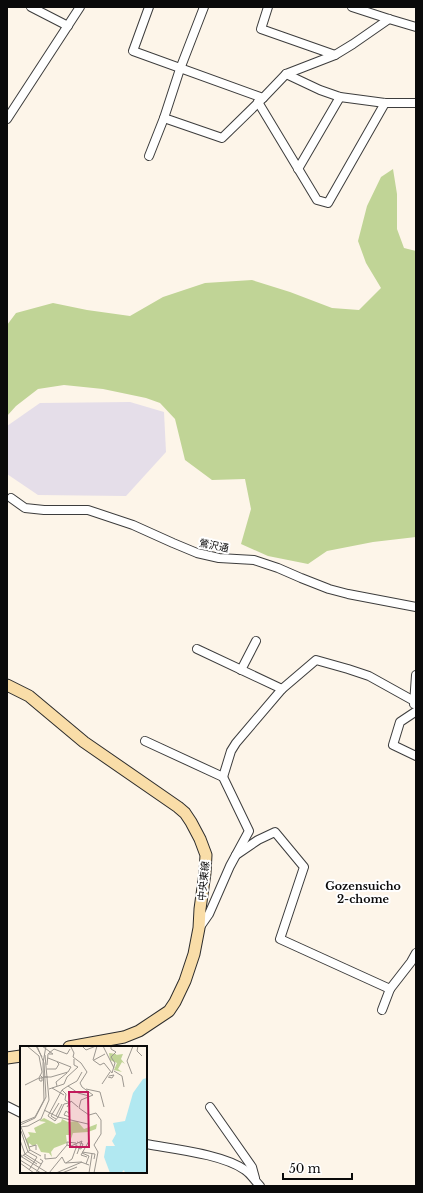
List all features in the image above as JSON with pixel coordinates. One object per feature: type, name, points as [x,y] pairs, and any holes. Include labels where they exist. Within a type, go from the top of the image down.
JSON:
[{"type":"main road","name":"中央東線","points":[[7,685],[29,696],[84,742],[178,807],[191,822],[206,855],[199,928],[194,954],[185,981],[169,1011],[139,1031],[124,1037],[75,1046]]},
{"type":"main road","points":[[7,1058],[20,1056]]},
{"type":"street","points":[[31,7],[68,26]]},
{"type":"street","points":[[7,119],[80,7]]},
{"type":"street","points":[[149,7],[133,50],[261,100],[298,169],[317,200],[328,203],[385,103]]},
{"type":"street","points":[[149,156],[164,118],[180,68],[204,7]]},
{"type":"street","points":[[268,7],[261,29],[335,55]]},
{"type":"street","points":[[353,7],[416,26]]},
{"type":"street","points":[[164,118],[222,138],[286,74],[335,55],[354,44],[389,19]]},
{"type":"street","points":[[286,74],[320,90],[340,97],[385,103],[416,103]]},
{"type":"street","points":[[298,169],[340,97]]},
{"type":"street","name":"鶯沢通","points":[[11,498],[25,508],[44,510],[88,510],[133,525],[197,553],[219,558],[254,560],[329,589],[416,607]]},
{"type":"street","points":[[241,670],[256,641]]},
{"type":"street","points":[[197,650],[282,689]]},
{"type":"street","points":[[223,777],[231,751],[236,743],[282,689],[316,660],[348,668],[369,676],[414,701]]},
{"type":"street","points":[[416,675],[414,701],[415,712],[400,722],[394,745],[416,756]]},
{"type":"street","points":[[145,741],[223,777],[249,832],[236,855],[209,914],[199,928]]},
{"type":"street","points":[[236,855],[258,840],[275,832],[304,867],[280,939],[390,989]]},
{"type":"street","points":[[382,1010],[390,989],[413,962],[416,953]]},
{"type":"street","points":[[7,1106],[20,1112]]},
{"type":"street","points":[[210,1107],[252,1167],[258,1184]]},
{"type":"street","points":[[147,1144],[221,1159],[247,1171],[258,1184]]},
{"type":"shaded area","points":[[130,402],[164,412],[166,452],[126,496],[38,495],[7,474],[7,426],[40,403]]},
{"type":"green space","points":[[393,169],[397,194],[397,229],[404,248],[416,251],[416,537],[373,542],[327,551],[308,564],[268,556],[241,544],[251,509],[245,479],[212,480],[185,460],[175,419],[160,403],[146,398],[103,389],[64,385],[38,389],[16,406],[7,416],[7,325],[16,313],[53,303],[87,310],[130,316],[163,297],[205,283],[252,280],[290,292],[332,308],[359,310],[381,288],[366,263],[358,241],[367,206],[381,177]]},
{"type":"district","name":"Gozensuicho 2-chome","points":[[363,892]]}]
